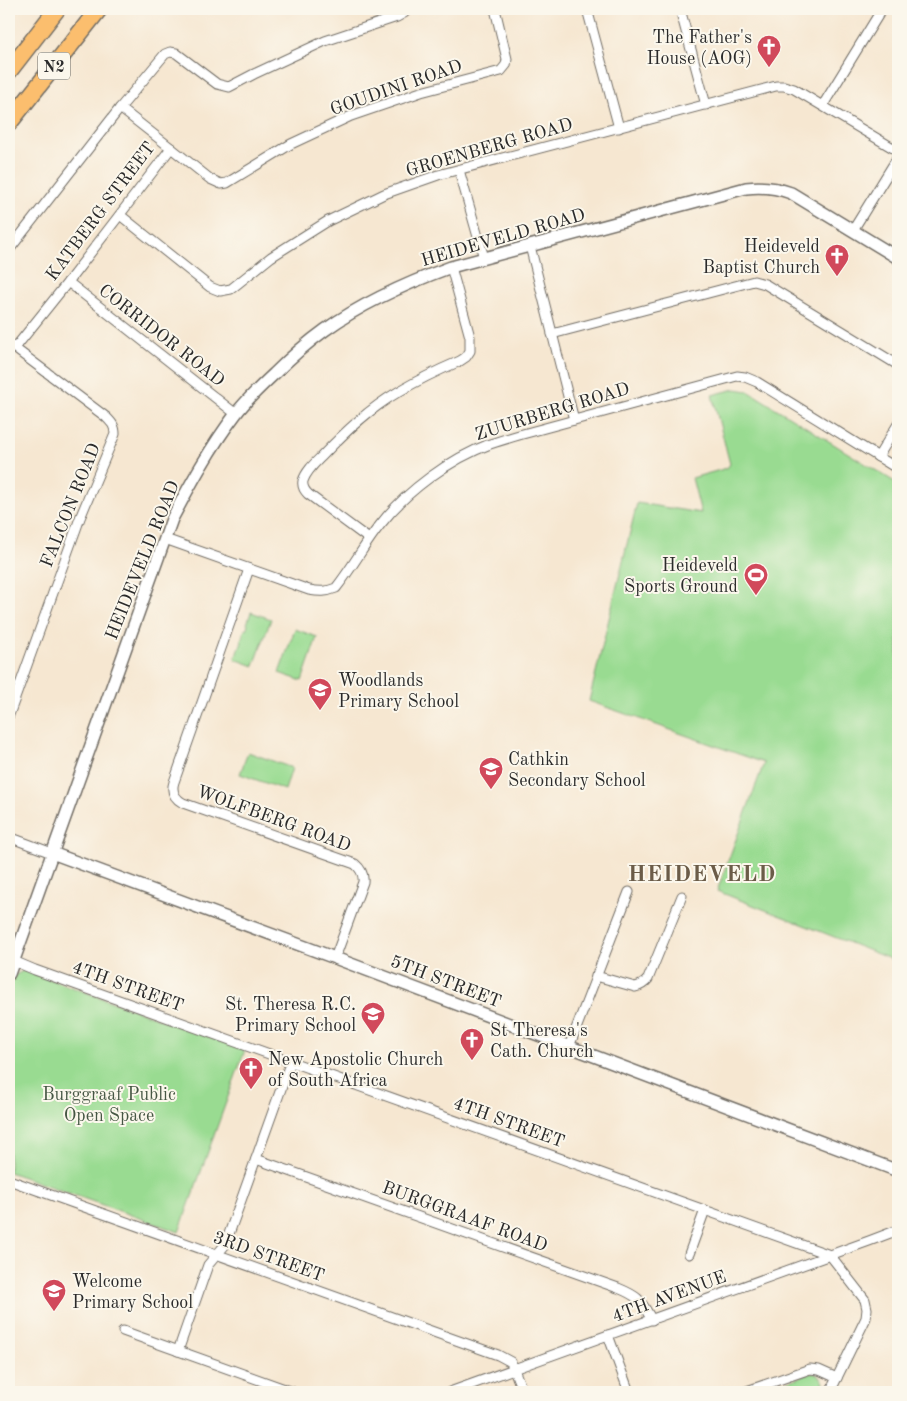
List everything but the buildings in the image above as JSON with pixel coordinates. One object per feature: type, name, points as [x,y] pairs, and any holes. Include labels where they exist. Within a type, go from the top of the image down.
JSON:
[{"type":"highway","name":"N2","points":[[9,123],[99,9]]},
{"type":"highway","name":"N2","points":[[9,71],[53,13]]},
{"type":"street","points":[[9,250],[120,108],[165,54],[170,52],[176,53],[217,84],[229,87],[325,41],[396,17],[408,9]]},
{"type":"street","name":"GOUDINI ROAD","points":[[171,148],[210,179],[221,184],[227,183],[291,144],[351,116],[421,92],[501,71],[506,65],[507,59],[495,9]]},
{"type":"street","points":[[587,9],[619,128]]},
{"type":"street","points":[[680,9],[706,105]]},
{"type":"street","points":[[823,105],[882,9]]},
{"type":"street","name":"GROENBERG ROAD","points":[[120,215],[210,287],[225,291],[234,288],[270,256],[328,221],[384,194],[438,175],[776,86],[794,88],[898,151]]},
{"type":"street","name":"KATBERG STREET","points":[[12,346],[68,282],[171,148],[120,108]]},
{"type":"street","points":[[853,230],[898,157]]},
{"type":"street","points":[[459,170],[484,258]]},
{"type":"street","name":"HEIDEVELD ROAD","points":[[9,974],[11,960],[52,853],[172,519],[194,476],[236,414],[256,391],[327,328],[354,311],[410,283],[451,267],[757,186],[777,188],[791,193],[898,258]]},
{"type":"street","points":[[530,246],[574,420]]},
{"type":"street","points":[[370,539],[308,494],[304,490],[303,481],[309,470],[344,432],[372,410],[410,385],[466,357],[470,351],[470,337],[451,267]]},
{"type":"street","points":[[552,334],[754,281],[765,284],[898,365]]},
{"type":"street","name":"CORRIDOR ROAD","points":[[68,282],[236,414]]},
{"type":"street","name":"FALCON ROAD","points":[[9,715],[80,518],[115,434],[113,424],[106,417],[12,346]]},
{"type":"street","name":"ZUURBERG ROAD","points":[[165,539],[310,590],[328,591],[336,588],[380,524],[405,498],[438,472],[463,457],[488,445],[737,376],[745,376],[757,382],[898,469]]},
{"type":"street","points":[[878,456],[898,424]]},
{"type":"street","name":"WOLFBERG ROAD","points":[[249,569],[174,782],[173,791],[176,798],[182,803],[359,867],[363,874],[363,882],[335,958]]},
{"type":"street","name":"5TH STREET","points":[[9,837],[898,1170]]},
{"type":"street","points":[[569,1046],[629,892]]},
{"type":"street","points":[[596,976],[635,987],[644,984],[648,979],[682,896]]},
{"type":"street","name":"4TH STREET","points":[[11,960],[830,1255]]},
{"type":"street","points":[[178,1351],[208,1264],[226,1245],[291,1061]]},
{"type":"street","name":"BURGGRAAF ROAD","points":[[256,1159],[623,1290],[640,1300],[652,1320]]},
{"type":"street","name":"3RD STREET","points":[[9,1180],[498,1354],[511,1362],[514,1369]]},
{"type":"street","points":[[690,1254],[706,1210]]},
{"type":"street","name":"4TH AVENUE","points":[[450,1392],[898,1230]]},
{"type":"street","points":[[830,1255],[865,1300],[867,1308],[866,1318],[830,1392]]},
{"type":"street","points":[[123,1331],[293,1392]]},
{"type":"street","points":[[608,1335],[629,1392]]},
{"type":"street","points":[[514,1369],[522,1392]]},
{"type":"street","points":[[744,1392],[810,1369],[819,1370],[837,1378]]},
{"type":"green space","name":"Heideveld Sports Ground","points":[[735,389],[748,391],[898,484],[898,962],[717,891],[764,763],[589,701],[637,503],[701,513],[692,478],[727,468],[730,464],[712,395]]},
{"type":"green space","points":[[251,612],[271,619],[254,666],[235,659]]},
{"type":"green space","points":[[295,629],[317,637],[302,681],[279,673]]},
{"type":"green space","points":[[248,752],[292,768],[285,790],[240,774]]},
{"type":"green space","name":"Burggraaf Public Open Space","points":[[23,971],[245,1050],[179,1232],[9,1172],[9,990],[15,975]]},
{"type":"green space","points":[[812,1373],[818,1375],[822,1380],[824,1392],[757,1392]]},
{"type":"place","name":"The Father's House (AOG)","points":[[769,68]]},
{"type":"place","name":"Heideveld Baptist Church","points":[[837,277]]},
{"type":"place","name":"Heideveld Sports Ground","points":[[756,596]]},
{"type":"place","name":"Woodlands Primary School","points":[[320,711]]},
{"type":"place","name":"Cathkin Secondary School","points":[[491,790]]},
{"type":"place","name":"St. Theresa R.C. Primary School","points":[[373,1035]]},
{"type":"place","name":"St Theresa's Cath. Church","points":[[472,1061]]},
{"type":"place","name":"New Apostolic Church of South Africa","points":[[251,1090]]},
{"type":"place","name":"Welcome Primary School","points":[[54,1312]]},
{"type":"district","name":"HEIDEVELD","points":[[702,873]]}]
